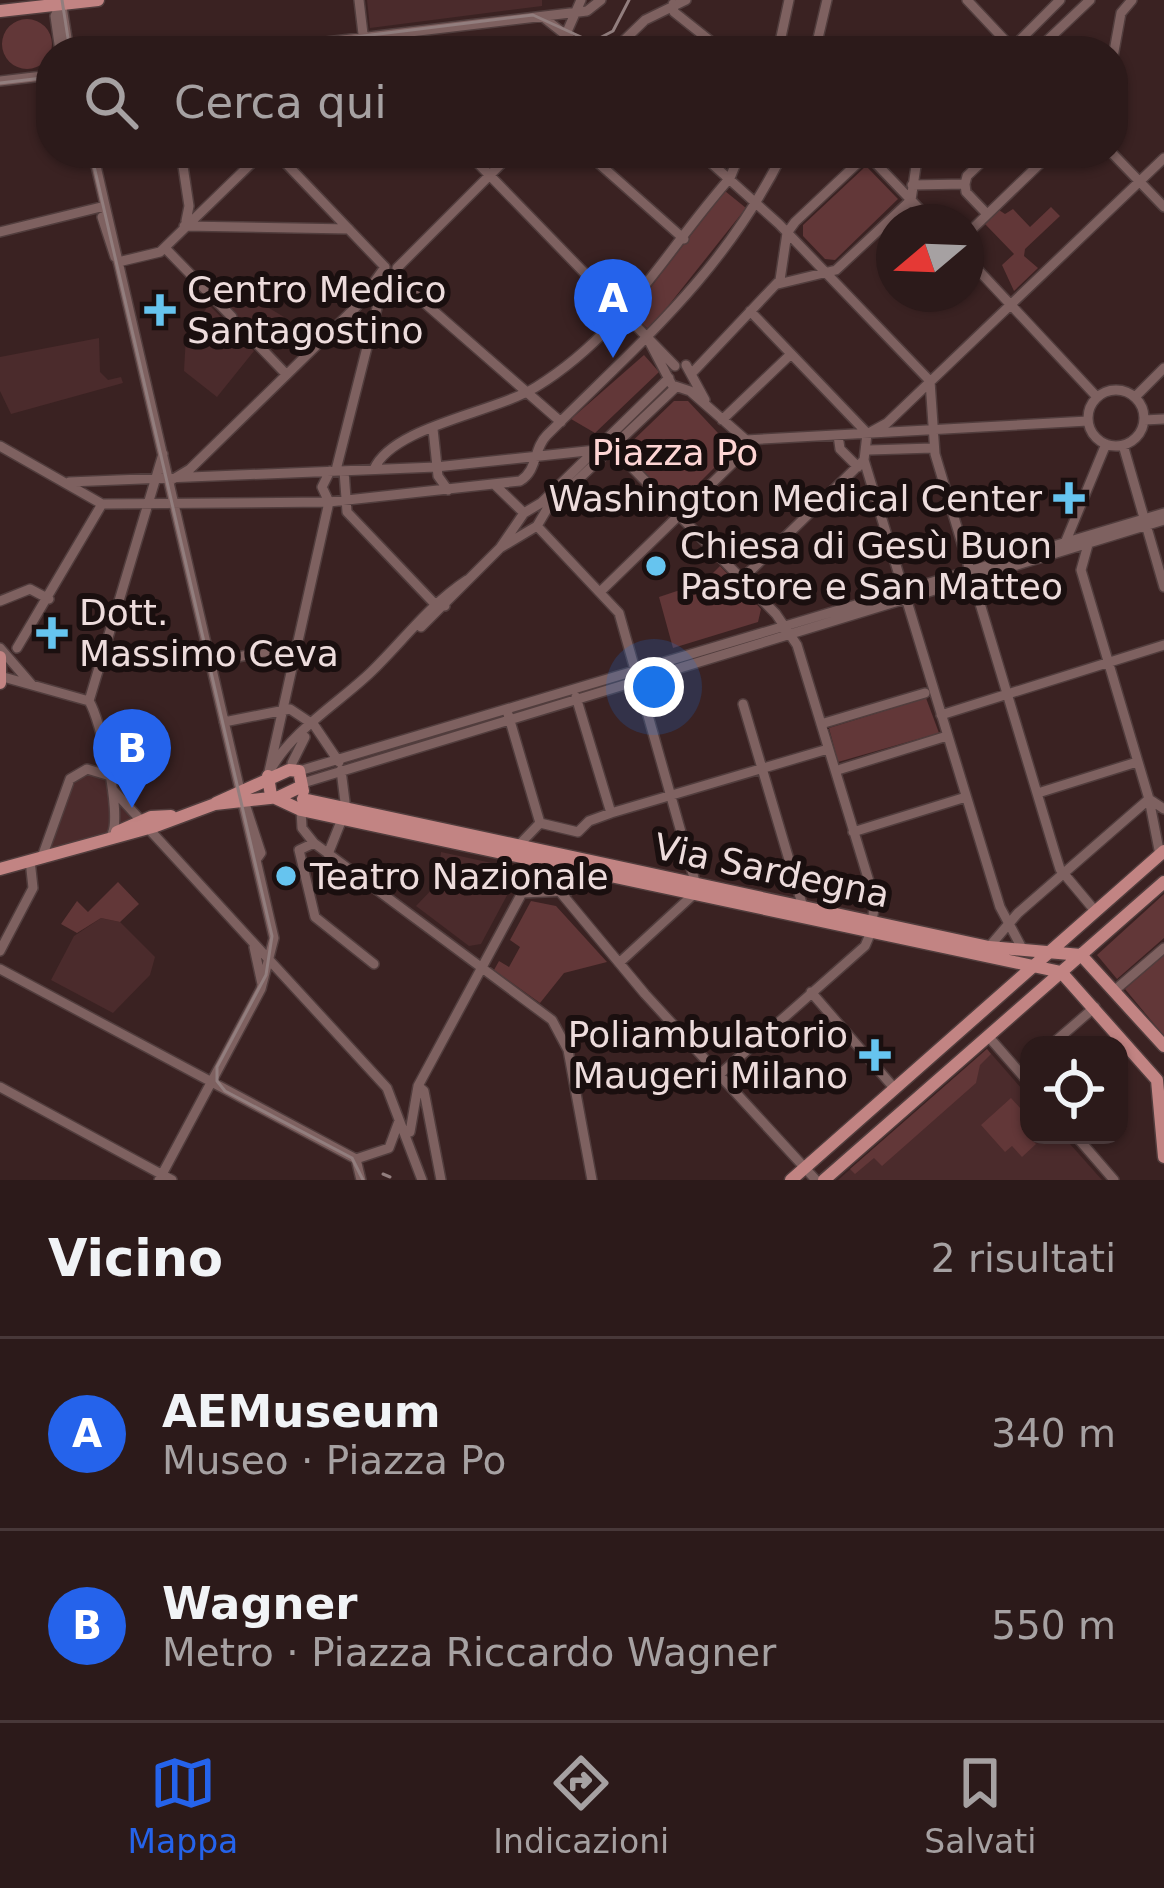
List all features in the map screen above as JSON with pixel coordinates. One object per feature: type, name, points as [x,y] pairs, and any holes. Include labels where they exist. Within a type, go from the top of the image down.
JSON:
[{"type":"main road","points":[[0,11],[98,0]]},
{"type":"main road","points":[[0,652],[0,678]]},
{"type":"main road","points":[[268,776],[271,796]]},
{"type":"main road","points":[[241,796],[268,776],[299,783]]},
{"type":"main road","points":[[271,796],[299,783]]},
{"type":"main road","points":[[0,869],[241,796],[288,795],[299,783]]},
{"type":"main road","name":"Via Sardegna","points":[[299,783],[344,815],[988,952],[1008,962],[1061,972]]},
{"type":"main road","points":[[791,1180],[1162,853]]},
{"type":"main road","points":[[820,1180],[1164,882]]},
{"type":"main road","name":"Via Sardegna","points":[[988,952],[1081,955]]},
{"type":"main road","points":[[1081,955],[1164,1046]]},
{"type":"main road","points":[[1008,962],[1020,979]]},
{"type":"main road","points":[[1061,972],[1159,1086],[1164,1157]]},
{"type":"main road","points":[[1093,1005],[1111,986]]},
{"type":"street","points":[[359,0],[364,36]]},
{"type":"street","points":[[578,5],[587,11],[601,0]]},
{"type":"street","points":[[778,0],[788,4],[781,36]]},
{"type":"street","points":[[819,36],[827,0]]},
{"type":"street","points":[[967,0],[999,36]]},
{"type":"street","points":[[1025,36],[1060,0]]},
{"type":"street","points":[[1052,36],[1090,0]]},
{"type":"street","points":[[1117,36],[1121,13],[1132,0]]},
{"type":"street","points":[[628,36],[645,20],[680,1]]},
{"type":"street","points":[[680,1],[674,12],[704,36]]},
{"type":"street","points":[[57,36],[55,16],[61,2]]},
{"type":"street","points":[[61,2],[67,36]]},
{"type":"street","points":[[372,36],[542,16],[578,5]]},
{"type":"street","points":[[566,34],[578,5]]},
{"type":"street","points":[[542,16],[568,36]]},
{"type":"street","points":[[0,81],[36,77]]},
{"type":"street","points":[[1023,950],[1007,924],[941,715],[929,691],[864,459],[868,434],[1164,158]]},
{"type":"street","points":[[0,1087],[164,1178],[271,961],[272,930],[98,168]]},
{"type":"street","points":[[183,168],[189,206],[184,226]]},
{"type":"street","points":[[118,262],[165,248],[246,168]]},
{"type":"street","points":[[290,168],[390,274],[561,422]]},
{"type":"street","points":[[483,168],[707,405],[746,440],[1088,421]]},
{"type":"street","points":[[168,481],[190,469],[286,374],[374,297],[390,274],[497,168]]},
{"type":"street","points":[[603,168],[684,239]]},
{"type":"street","points":[[717,168],[757,203],[930,381],[934,448],[1055,854],[1064,874],[1096,912]]},
{"type":"street","points":[[374,470],[389,447],[529,391],[626,316],[734,168]]},
{"type":"street","points":[[0,446],[102,504],[329,502],[524,479],[541,442],[649,341],[707,275],[775,168]]},
{"type":"street","points":[[268,776],[284,751],[500,548],[596,450],[776,285],[786,263],[787,233],[854,168]]},
{"type":"street","points":[[881,168],[915,204]]},
{"type":"street","points":[[776,285],[797,276],[829,276],[911,200],[916,168]]},
{"type":"street","points":[[975,168],[967,176],[966,192],[987,214]]},
{"type":"street","points":[[984,217],[1031,168]]},
{"type":"street","points":[[1126,168],[1164,207]]},
{"type":"street","points":[[912,185],[965,184]]},
{"type":"street","points":[[0,232],[105,206]]},
{"type":"street","points":[[189,206],[201,209],[210,225]]},
{"type":"street","points":[[184,226],[350,230]]},
{"type":"street","points":[[165,248],[286,374]]},
{"type":"street","points":[[786,263],[797,276]]},
{"type":"street","points":[[984,276],[1097,397]]},
{"type":"street","points":[[268,776],[329,502],[322,487],[336,471],[374,297]]},
{"type":"street","points":[[750,311],[868,434]]},
{"type":"street","points":[[722,420],[791,354]]},
{"type":"street","points":[[1135,397],[1164,368]]},
{"type":"street","points":[[530,518],[613,448],[680,376]]},
{"type":"street","points":[[1115,390],[1135,397],[1144,420],[1136,438],[1123,445],[1106,444],[1095,437],[1088,421],[1097,397],[1115,390]]},
{"type":"street","points":[[1144,420],[1164,419]]},
{"type":"street","points":[[433,430],[436,467],[448,490]]},
{"type":"street","points":[[838,435],[840,449],[864,459],[934,448]]},
{"type":"street","points":[[599,592],[742,454],[746,440]]},
{"type":"street","points":[[1062,548],[1106,444]]},
{"type":"street","points":[[1123,445],[1164,587]]},
{"type":"street","points":[[613,448],[787,630],[838,770],[874,901],[866,946],[719,1075]]},
{"type":"street","points":[[66,482],[436,467],[596,450]]},
{"type":"street","points":[[111,836],[116,826],[113,790],[89,701],[163,454]]},
{"type":"street","points":[[742,579],[864,459]]},
{"type":"street","points":[[336,471],[346,512],[440,605]]},
{"type":"street","points":[[495,484],[619,613],[673,795],[695,889],[619,963]]},
{"type":"street","points":[[27,638],[102,504]]},
{"type":"street","points":[[175,506],[183,514],[193,559],[188,566]]},
{"type":"street","points":[[1078,511],[1086,526],[1097,533]]},
{"type":"street","points":[[299,783],[340,766],[1088,543],[1164,516]]},
{"type":"street","points":[[1062,548],[1097,533],[1145,522]]},
{"type":"street","points":[[1081,570],[1088,543],[1097,533]]},
{"type":"street","points":[[184,546],[180,554],[192,585]]},
{"type":"street","points":[[1062,548],[1081,570],[1162,853]]},
{"type":"street","points":[[0,601],[30,589],[50,599]]},
{"type":"street","points":[[941,715],[1164,645]]},
{"type":"street","points":[[210,662],[297,646]]},
{"type":"street","points":[[0,652],[32,685]]},
{"type":"street","points":[[0,678],[89,701]]},
{"type":"street","points":[[821,724],[929,691]]},
{"type":"street","points":[[576,695],[611,813]]},
{"type":"street","points":[[743,704],[803,912]]},
{"type":"street","points":[[224,722],[282,708],[314,725],[340,766],[344,815],[328,854]]},
{"type":"street","points":[[508,715],[540,824]]},
{"type":"street","points":[[314,725],[299,783],[302,828],[328,854],[547,1015],[563,1038],[592,1180]]},
{"type":"street","points":[[278,728],[299,783]]},
{"type":"street","points":[[838,770],[947,736]]},
{"type":"street","points":[[578,832],[590,820],[828,748]]},
{"type":"street","points":[[1037,793],[1137,762]]},
{"type":"street","points":[[0,951],[33,888],[36,859],[70,779],[87,770],[107,775]]},
{"type":"street","points":[[113,790],[390,1093],[422,1180]]},
{"type":"street","points":[[854,832],[966,797]]},
{"type":"street","points":[[1149,799],[1164,809]]},
{"type":"street","points":[[988,952],[1007,924],[1149,799]]},
{"type":"street","points":[[540,824],[578,832]]},
{"type":"street","points":[[516,851],[540,824]]},
{"type":"street","points":[[412,1143],[411,1108],[418,1086],[522,893],[561,893],[587,867],[578,832]]},
{"type":"street","points":[[314,843],[299,850],[315,916],[374,964]]},
{"type":"street","points":[[1055,854],[1082,858]]},
{"type":"street","points":[[561,893],[719,1075],[820,1180]]},
{"type":"street","points":[[251,941],[261,989]]},
{"type":"street","points":[[1111,986],[1164,948]]},
{"type":"street","points":[[0,969],[356,1159],[361,1180]]},
{"type":"street","points":[[261,989],[275,980],[288,980]]},
{"type":"street","points":[[811,992],[895,1089]]},
{"type":"street","points":[[1061,1036],[1093,1005]]},
{"type":"street","points":[[988,1036],[1020,1065]]},
{"type":"street","points":[[390,1093],[409,1093],[418,1086]]},
{"type":"street","points":[[418,1086],[425,1095],[441,1180]]},
{"type":"street","points":[[398,1109],[407,1104],[411,1108]]},
{"type":"street","points":[[356,1159],[395,1142],[398,1109]]},
{"type":"street","points":[[1083,1144],[1114,1180]]},
{"type":"shaded area","points":[[367,0],[542,0],[542,6],[370,28]]},
{"type":"shaded area","points":[[227,283],[284,317],[264,341],[245,320],[234,330],[254,351],[217,397],[184,371],[186,335],[209,305],[226,322],[236,313],[218,294]]},
{"type":"shaded area","points":[[99,338],[100,372],[108,380],[121,377],[123,383],[11,414],[0,391],[0,357]]},
{"type":"shaded area","points":[[84,769],[107,775],[141,821],[42,856],[66,783]]},
{"type":"shaded area","points":[[441,852],[501,865],[511,888],[481,944],[469,946],[416,906],[437,884]]},
{"type":"shaded area","points":[[101,918],[120,922],[155,957],[150,975],[113,1013],[51,980],[74,936]]},
{"type":"shaded area","points":[[987,1049],[1020,1087],[1020,1144],[1070,1144],[1102,1180],[838,1180]]},
{"type":"green space","points":[[18,21],[36,21],[50,35],[36,36],[36,67],[18,67],[4,53],[4,35]]},
{"type":"green space","points":[[864,168],[898,199],[893,204],[876,204],[876,220],[835,260],[825,259],[803,236],[803,225]]},
{"type":"green space","points":[[725,191],[746,208],[649,330],[631,313]]},
{"type":"green space","points":[[1051,207],[1060,216],[1025,249],[1024,256],[1038,268],[1014,291],[1002,265],[1014,254],[985,224],[999,210],[1005,214],[1013,209],[1030,227]]},
{"type":"green space","points":[[644,355],[659,372],[595,433],[571,419]]},
{"type":"green space","name":"Piazza Po","points":[[674,401],[688,401],[733,449],[675,507],[621,452]]},
{"type":"green space","points":[[720,566],[761,609],[758,622],[673,648],[659,597],[704,582]]},
{"type":"green space","points":[[926,698],[939,733],[838,762],[829,728]]},
{"type":"green space","points":[[118,882],[139,904],[120,922],[101,918],[77,933],[61,924],[77,901],[88,912]]},
{"type":"green space","points":[[1164,894],[1164,938],[1117,979],[1097,955]]},
{"type":"green space","points":[[531,901],[556,906],[607,962],[564,973],[540,1003],[494,970],[499,961],[509,967],[520,947],[510,940]]},
{"type":"green space","points":[[1164,955],[1164,1036],[1125,989]]},
{"type":"green space","points":[[987,1049],[991,1054],[980,1065],[976,1083],[882,1166],[874,1158],[855,1174],[850,1169]]},
{"type":"green space","points":[[1011,1098],[1020,1108],[1020,1144],[1036,1144],[1022,1157],[1012,1146],[1005,1152],[981,1125]]},
{"type":"tram line","points":[[62,0],[68,36]]},
{"type":"tram line","points":[[603,36],[613,31],[629,0]]},
{"type":"tram line","points":[[363,36],[533,15],[579,36]]},
{"type":"tram line","points":[[0,83],[36,79]]},
{"type":"tram line","points":[[94,168],[272,936],[266,975],[217,1067],[217,1081],[225,1091],[352,1158],[363,1180]]},
{"type":"tram line","points":[[383,1174],[390,1177]]},
{"type":"place","name":"Centro Medico Santagostino","points":[[160,310]]},
{"type":"place","name":"AEMuseum","points":[[613,358]]},
{"type":"place","name":"Washington Medical Center","points":[[1069,498]]},
{"type":"place","name":"Chiesa di Gesù Buon Pastore e San Matteo","points":[[656,566]]},
{"type":"place","name":"Dott. Massimo Ceva","points":[[52,633]]},
{"type":"place","name":"Wagner","points":[[132,808]]},
{"type":"place","name":"Teatro Nazionale","points":[[286,876]]},
{"type":"place","name":"Poliambulatorio Maugeri Milano","points":[[875,1055]]}]
